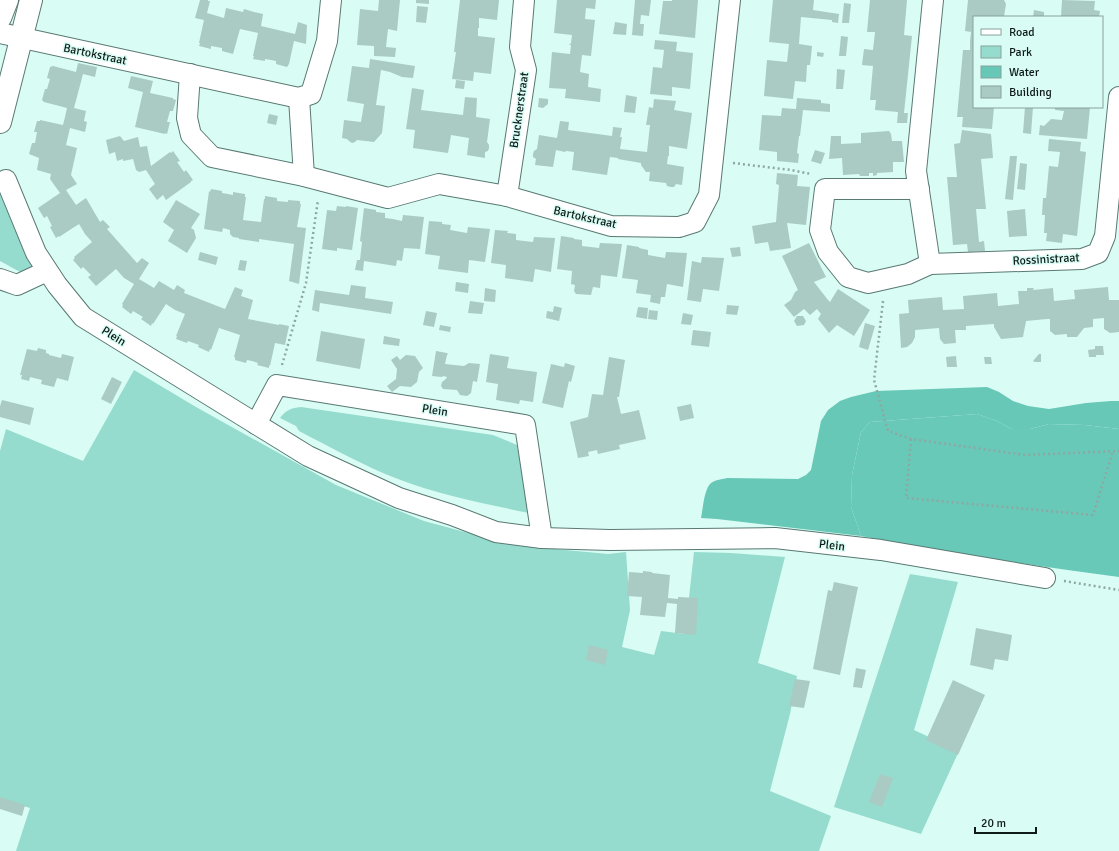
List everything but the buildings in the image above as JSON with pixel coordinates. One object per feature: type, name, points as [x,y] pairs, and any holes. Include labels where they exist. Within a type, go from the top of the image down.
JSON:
[{"type":"main road","points":[[0,18],[6,0]]},
{"type":"main road","points":[[0,122],[31,0]]},
{"type":"street","points":[[312,178],[299,98],[311,94],[327,41],[331,0]]},
{"type":"street","name":"Brucknerstraat","points":[[507,196],[526,70],[520,47],[524,0]]},
{"type":"street","name":"Bartokstraat","points":[[190,74],[187,118],[191,135],[212,157],[312,178],[388,198],[439,184],[507,196],[611,226],[679,227],[695,222],[709,196],[730,0]]},
{"type":"street","points":[[930,264],[916,171],[934,0]]},
{"type":"street","name":"Bartokstraat","points":[[0,33],[299,98]]},
{"type":"street","name":"Rossinistraat","points":[[825,189],[820,230],[828,252],[848,277],[868,282],[908,274],[930,264],[1082,259],[1098,253],[1106,236],[1119,97]]},
{"type":"street","name":"Plein","points":[[6,180],[36,253],[47,271],[82,317],[308,456],[399,498],[452,515],[496,532],[542,538],[610,540],[775,538],[881,550],[1045,578]]},
{"type":"street","points":[[825,189],[919,189]]},
{"type":"street","points":[[0,279],[17,285],[47,271]]},
{"type":"street","points":[[256,424],[277,385]]},
{"type":"street","name":"Plein","points":[[277,385],[525,424],[542,538]]},
{"type":"path","points":[[713,161],[791,170],[826,178],[825,189]]},
{"type":"path","points":[[277,385],[306,283],[312,178]]},
{"type":"path","points":[[886,278],[874,380],[888,431],[911,439],[1025,455],[1119,451]]},
{"type":"path","points":[[911,439],[906,498],[1093,515],[1113,451]]},
{"type":"path","points":[[1045,578],[1119,590]]},
{"type":"green space","points":[[0,183],[34,267],[31,278],[0,261]]},
{"type":"green space","points":[[134,370],[196,407],[336,485],[424,521],[487,538],[544,548],[608,554],[626,552],[630,610],[622,647],[654,655],[661,631],[685,634],[694,552],[785,557],[758,663],[797,676],[790,714],[770,791],[831,816],[819,851],[16,851],[30,808],[0,799],[0,451],[6,429],[83,461]]},
{"type":"green space","points":[[301,407],[493,435],[517,445],[529,513],[479,503],[430,490],[398,479],[373,468],[299,431],[296,426],[280,418],[289,410]]},
{"type":"green space","points":[[910,574],[958,582],[914,730],[959,751],[921,834],[834,807]]},
{"type":"shaded area","points":[[977,414],[997,421],[1012,429],[1030,429],[1049,424],[1085,425],[1119,429],[1119,577],[925,548],[861,536],[851,507],[852,475],[861,432],[870,422]]},
{"type":"water","points":[[987,387],[999,392],[1013,401],[1028,406],[1049,409],[1086,403],[1119,401],[1119,429],[1085,425],[1049,424],[1030,429],[1012,429],[997,421],[977,414],[870,422],[861,432],[852,475],[851,507],[861,536],[701,518],[707,490],[711,483],[715,481],[727,478],[798,479],[806,475],[811,470],[821,421],[828,410],[840,401],[876,391]]}]
